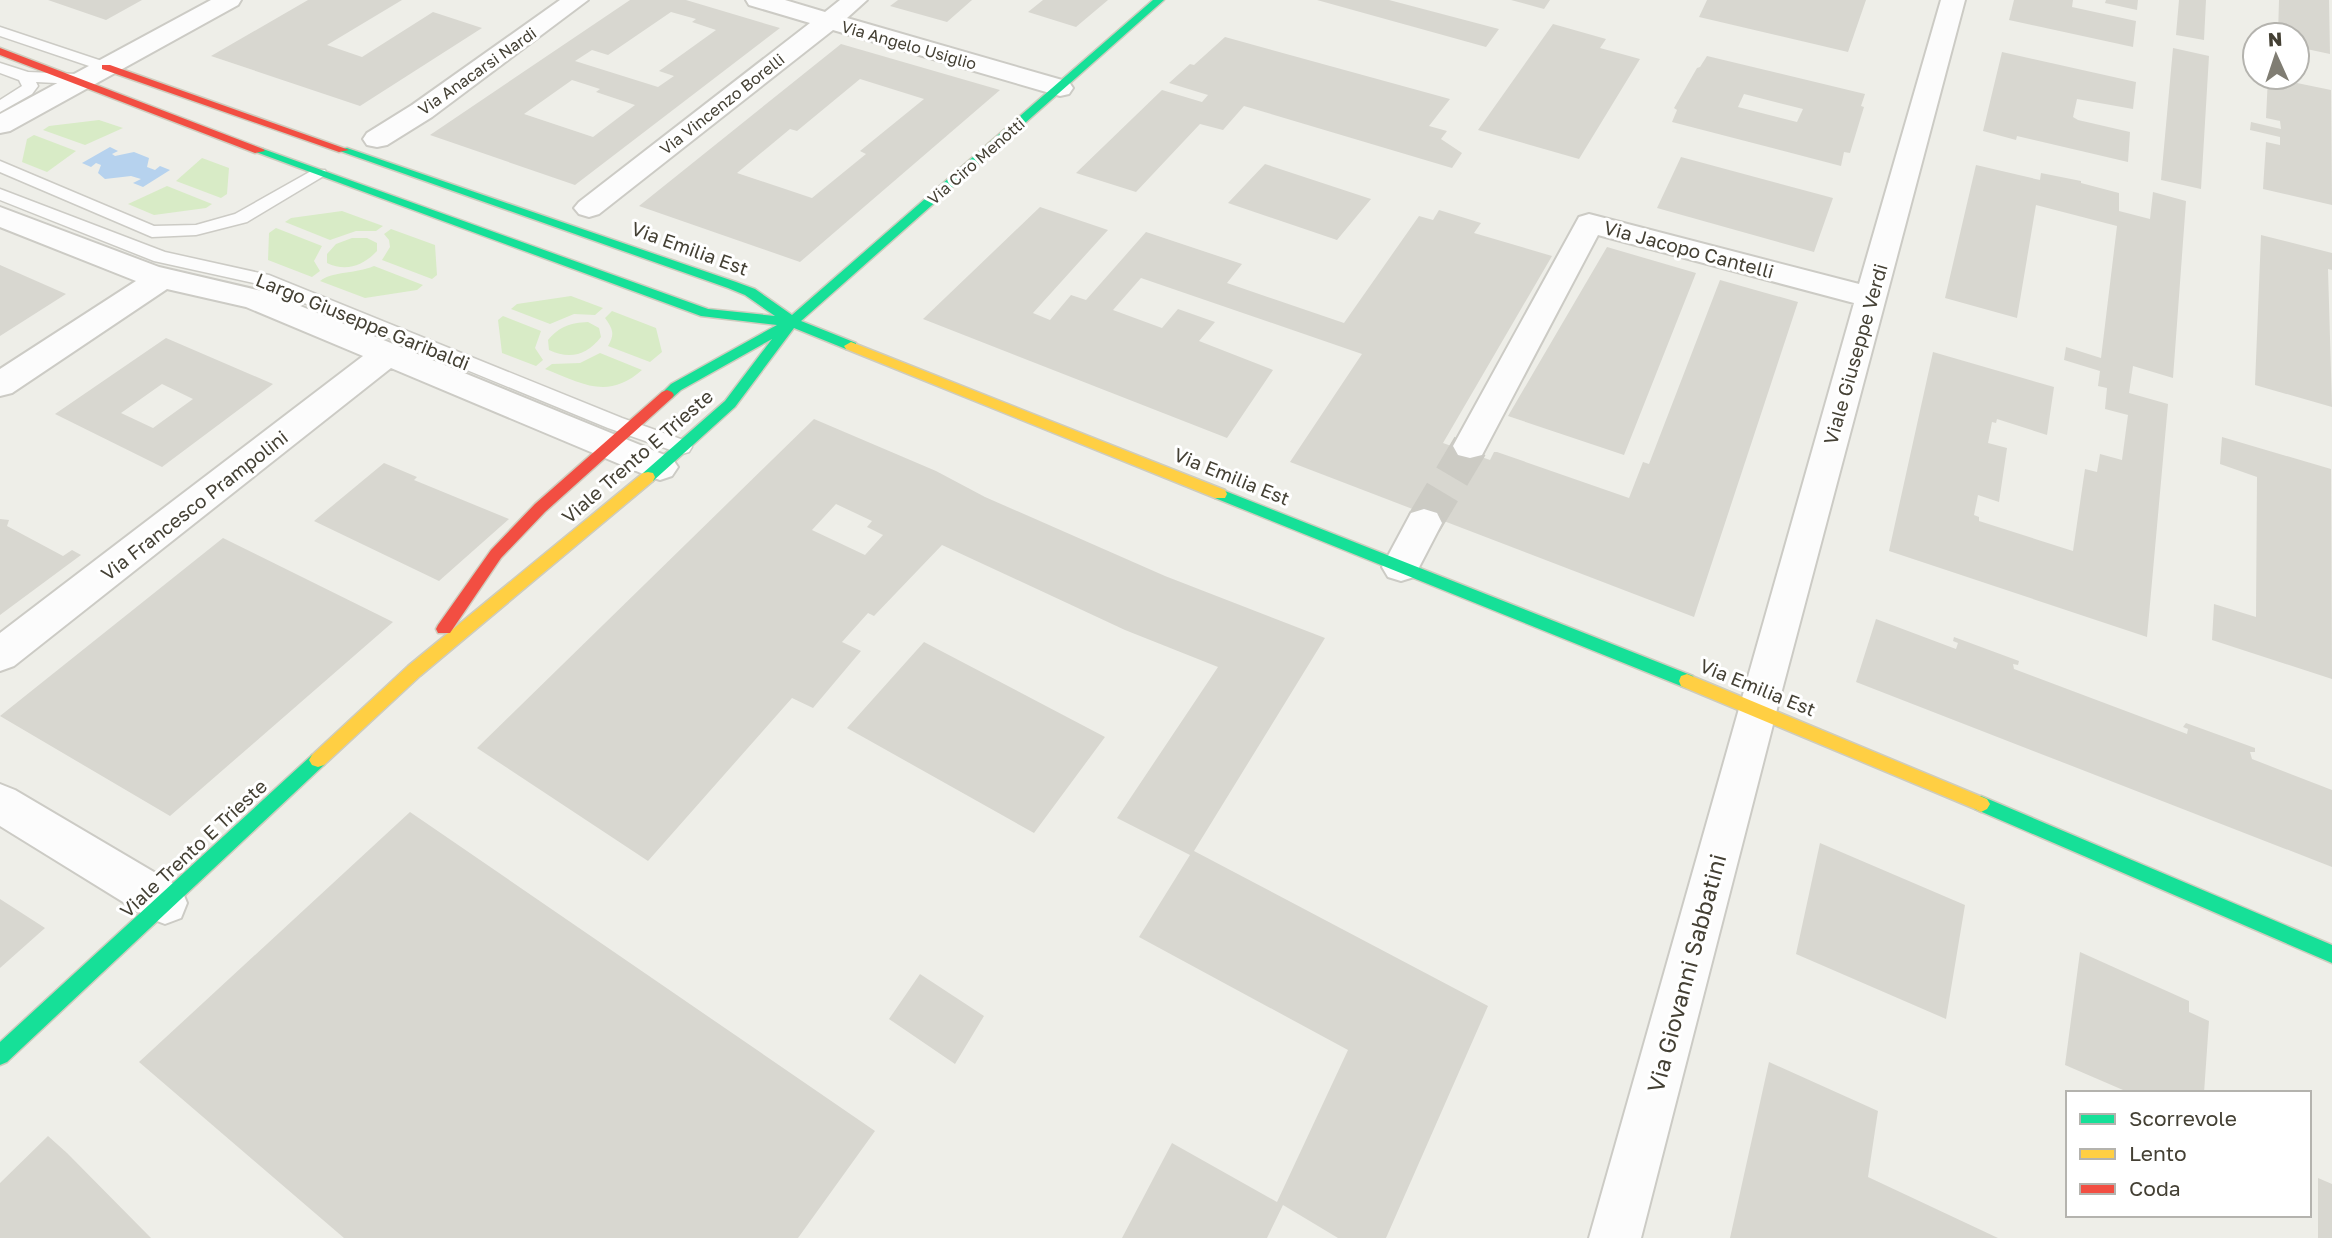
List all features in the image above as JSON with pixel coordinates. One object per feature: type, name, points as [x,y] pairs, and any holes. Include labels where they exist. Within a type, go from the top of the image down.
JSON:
[{"type":"street","points":[[0,125],[229,0]]},
{"type":"street","name":"Via Anacarsi Nardi","points":[[377,139],[422,111],[576,0]]},
{"type":"street","name":"Via Angelo Usiglio","points":[[758,0],[1060,88]]},
{"type":"street","name":"Via Vincenzo Borelli","points":[[589,208],[855,0]]},
{"type":"street","name":"Via Ciro Menotti","points":[[792,322],[1159,0]]},
{"type":"street","name":"Viale Giuseppe Verdi","points":[[1758,709],[1953,0]]},
{"type":"street","points":[[0,51],[319,174],[706,313],[792,322]]},
{"type":"street","name":"Via Emilia Est","points":[[106,67],[750,292],[792,322],[1758,709],[2332,954]]},
{"type":"street","name":"Largo Giuseppe Garibaldi","points":[[0,216],[150,275],[255,299],[387,354],[671,457]]},
{"type":"street","name":"Via Jacopo Cantelli","points":[[1470,446],[1589,223],[1871,297]]},
{"type":"street","points":[[0,385],[162,278]]},
{"type":"street","name":"Viale Trento E Trieste","points":[[414,671],[496,554],[540,508],[676,387],[792,322]]},
{"type":"street","name":"Viale Trento E Trieste","points":[[0,1055],[414,671],[671,457],[730,404],[792,322]]},
{"type":"street","name":"Via Francesco Prampolini","points":[[0,655],[387,354]]},
{"type":"street","points":[[1401,567],[1424,523]]},
{"type":"street","name":"Via Giovanni Sabbatini","points":[[1615,1238],[1758,709]]},
{"type":"street","points":[[0,803],[165,904]]},
{"type":"lane","points":[[0,31],[106,67]]},
{"type":"lane","points":[[0,68],[26,77],[80,80]]},
{"type":"lane","points":[[0,107],[26,92],[30,86],[26,77]]},
{"type":"lane","points":[[0,166],[152,232],[196,230],[240,218],[319,174]]},
{"type":"lane","name":"Largo Giuseppe Garibaldi","points":[[0,194],[160,257],[263,279],[619,437]]},
{"type":"green space","points":[[99,120],[123,128],[85,145],[43,130],[49,126]]},
{"type":"green space","points":[[34,135],[76,151],[47,172],[22,162],[27,139]]},
{"type":"green space","points":[[202,158],[229,168],[227,194],[221,198],[176,181]]},
{"type":"green space","points":[[167,186],[212,204],[206,208],[154,215],[128,204]]},
{"type":"green space","points":[[342,211],[383,226],[376,231],[356,231],[330,240],[285,222],[291,218]]},
{"type":"green space","points":[[276,228],[322,246],[314,261],[320,271],[312,277],[268,260],[269,233]]},
{"type":"green space","points":[[391,229],[435,245],[437,275],[432,279],[382,260],[390,247],[384,234]]},
{"type":"green space","points":[[352,238],[367,238],[377,243],[377,251],[354,266],[341,267],[327,263],[327,254],[336,244]]},
{"type":"green space","points":[[374,266],[423,285],[417,290],[365,298],[320,281],[331,276]]},
{"type":"green space","points":[[571,296],[603,308],[595,315],[574,314],[550,324],[511,309],[517,304]]},
{"type":"green space","points":[[612,311],[656,328],[662,352],[650,362],[608,346],[612,332],[605,318]]},
{"type":"green space","points":[[503,316],[541,331],[535,348],[543,360],[536,366],[502,353],[498,320]]},
{"type":"green space","points":[[588,322],[599,328],[601,337],[590,348],[571,355],[549,350],[548,340],[561,328]]},
{"type":"green space","points":[[600,353],[642,370],[618,385],[606,387],[583,384],[545,369],[552,364],[580,363]]},
{"type":"water","points":[[110,147],[118,151],[112,154],[115,156],[134,152],[149,158],[147,167],[155,170],[160,166],[170,170],[143,187],[133,183],[141,179],[131,176],[105,179],[98,173],[101,165],[96,163],[91,167],[82,163]]},
{"type":"building","points":[[48,0],[142,0],[106,20]]},
{"type":"building","points":[[308,0],[402,0],[327,45],[362,57],[433,12],[482,28],[360,106],[211,56]]},
{"type":"building","points":[[630,0],[686,0],[780,28],[575,185],[430,135]],"holes":[[[671,12],[696,19],[692,22],[716,30],[659,71],[674,76],[658,87],[575,61],[592,50],[608,55]],[[572,80],[600,89],[596,92],[635,105],[593,137],[524,114]]]},
{"type":"building","points":[[898,0],[972,0],[947,22],[890,6]]},
{"type":"building","points":[[1043,0],[1108,0],[1076,27],[1028,12]]},
{"type":"building","points":[[1317,0],[1389,0],[1499,29],[1486,47]]},
{"type":"building","points":[[1511,0],[1550,0],[1544,9]]},
{"type":"building","points":[[1707,0],[1866,0],[1848,52],[1699,17]]},
{"type":"building","points":[[2014,0],[2073,0],[2072,7],[2136,21],[2133,47],[2009,20]]},
{"type":"building","points":[[2106,0],[2138,0],[2137,10],[2105,3]]},
{"type":"building","points":[[2179,0],[2206,0],[2204,40],[2176,35]]},
{"type":"building","points":[[2279,0],[2329,0],[2330,54],[2311,50],[2311,21],[2278,21]]},
{"type":"building","points":[[1553,24],[1606,39],[1600,48],[1640,59],[1579,159],[1478,130]]},
{"type":"building","points":[[1225,37],[1450,99],[1429,126],[1447,131],[1441,139],[1462,153],[1452,168],[1244,106],[1223,130],[1200,124],[1136,192],[1076,173],[1162,90],[1202,102],[1208,95],[1169,83]]},
{"type":"building","points":[[841,44],[1000,90],[800,262],[639,206]],"holes":[[[860,79],[924,99],[860,151],[866,154],[812,198],[737,173],[790,129],[797,131]]]},
{"type":"building","points":[[2173,48],[2209,56],[2201,189],[2161,180]]},
{"type":"building","points":[[2002,52],[2136,82],[2133,109],[2077,99],[2073,117],[2130,132],[2128,162],[2017,136],[2016,140],[1983,131]]},
{"type":"building","points":[[1707,56],[1865,94],[1861,106],[1864,107],[1850,153],[1844,152],[1841,166],[1672,122],[1677,110],[1674,108]],"holes":[[[1744,94],[1803,109],[1797,122],[1738,107]]]},
{"type":"building","points":[[2311,86],[2331,90],[2332,205],[2263,189],[2266,142],[2280,145],[2280,137],[2250,130],[2251,122],[2281,129],[2280,121],[2266,118],[2267,91],[2311,91]]},
{"type":"building","points":[[1681,157],[1833,198],[1814,252],[1657,208]]},
{"type":"building","points":[[1265,164],[1371,199],[1337,240],[1228,203]]},
{"type":"building","points":[[1976,165],[2040,180],[2041,173],[2081,181],[2119,193],[2119,211],[2150,219],[2153,192],[2186,201],[2173,378],[2133,366],[2129,393],[2168,404],[2147,637],[1889,551],[1933,352],[2054,387],[2047,435],[1997,419],[1996,423],[1992,422],[1988,443],[2007,448],[1999,502],[1978,495],[1974,515],[1979,517],[1979,521],[2073,551],[2085,469],[2097,472],[2100,454],[2122,460],[2128,415],[2105,409],[2107,388],[2098,386],[2100,371],[2064,360],[2066,347],[2101,358],[2117,226],[2036,205],[2017,318],[1945,298]]},
{"type":"building","points":[[1040,207],[1108,230],[1033,313],[1050,320],[1071,295],[1086,300],[1146,232],[1242,264],[1227,283],[1344,323],[1419,216],[1433,220],[1439,210],[1481,223],[1474,233],[1552,256],[1443,443],[1490,460],[1494,452],[1497,452],[1629,498],[1643,462],[1649,464],[1720,280],[1798,302],[1694,617],[1290,462],[1362,354],[1141,278],[1113,310],[1162,328],[1178,309],[1215,322],[1199,341],[1273,370],[1227,438],[923,319]]},
{"type":"building","points":[[2261,235],[2332,253],[2332,270],[2328,269],[2332,407],[2255,385]]},
{"type":"building","points":[[1607,247],[1696,273],[1624,455],[1508,416]]},
{"type":"building","points":[[0,265],[66,294],[0,336]]},
{"type":"building","points":[[166,338],[273,384],[162,467],[55,414]],"holes":[[[162,384],[193,399],[153,428],[121,413]]]},
{"type":"building","points":[[814,419],[936,471],[985,497],[1165,576],[1325,638],[1194,851],[1488,1006],[1386,1238],[1338,1238],[1283,1205],[1267,1238],[1122,1238],[1172,1143],[1277,1202],[1348,1050],[1139,937],[1190,855],[1117,818],[1218,667],[1125,630],[942,545],[874,616],[868,613],[842,642],[861,651],[813,708],[792,698],[648,861],[477,748]],"holes":[[[836,504],[872,521],[867,527],[883,535],[865,555],[812,530]]]},
{"type":"building","points":[[2222,437],[2331,469],[2332,679],[2212,640],[2214,604],[2256,617],[2257,477],[2220,464]]},
{"type":"building","points":[[384,463],[417,477],[414,480],[509,519],[439,581],[314,521]]},
{"type":"building","points":[[0,519],[9,520],[7,526],[63,556],[72,550],[81,555],[0,615]]},
{"type":"building","points":[[223,538],[393,622],[170,816],[0,716]]},
{"type":"building","points":[[1876,619],[1956,649],[1958,643],[1953,641],[1954,637],[2019,661],[2018,665],[2013,664],[2014,669],[2187,734],[2188,729],[2183,727],[2186,723],[2255,748],[2255,752],[2250,752],[2252,759],[2332,790],[2332,867],[1856,682]]},
{"type":"building","points":[[924,642],[1105,737],[1034,833],[847,728]]},
{"type":"building","points":[[410,812],[875,1131],[798,1238],[344,1238],[139,1062]]},
{"type":"building","points":[[1820,843],[1965,905],[1946,1019],[1796,954]]},
{"type":"building","points":[[0,899],[45,928],[0,968]]},
{"type":"building","points":[[2080,952],[2189,1001],[2189,1012],[2209,1021],[2204,1091],[2125,1091],[2065,1065]]},
{"type":"building","points":[[920,974],[984,1016],[955,1064],[889,1019]]},
{"type":"building","points":[[1769,1062],[1878,1111],[1868,1177],[1998,1238],[1730,1238]]},
{"type":"building","points":[[48,1136],[151,1238],[0,1238],[0,1183]]},
{"type":"building","points":[[2318,1178],[2332,1184],[2332,1238],[2318,1238]]},
{"type":"tunnel","points":[[1424,523],[1470,446]]},
{"type":"traffic: fast","points":[[667,395],[676,387],[792,322],[1159,0]]},
{"type":"traffic: fast","points":[[343,150],[732,285],[750,292],[792,322],[851,346]]},
{"type":"traffic: fast","points":[[259,151],[706,313],[790,322]]},
{"type":"traffic: fast","points":[[648,477],[730,404],[792,322]]},
{"type":"traffic: fast","points":[[1220,494],[1687,681]]},
{"type":"traffic: fast","points":[[0,1055],[318,760]]},
{"type":"traffic: fast","points":[[1981,804],[2332,954]]},
{"type":"traffic: slow","points":[[851,346],[1220,494]]},
{"type":"traffic: slow","points":[[318,760],[414,671],[648,477]]},
{"type":"traffic: slow","points":[[1687,681],[1981,804]]},
{"type":"traffic: jam","points":[[0,51],[259,151]]},
{"type":"traffic: jam","points":[[106,67],[343,150]]},
{"type":"traffic: jam","points":[[444,629],[496,554],[540,508],[667,395]]}]
